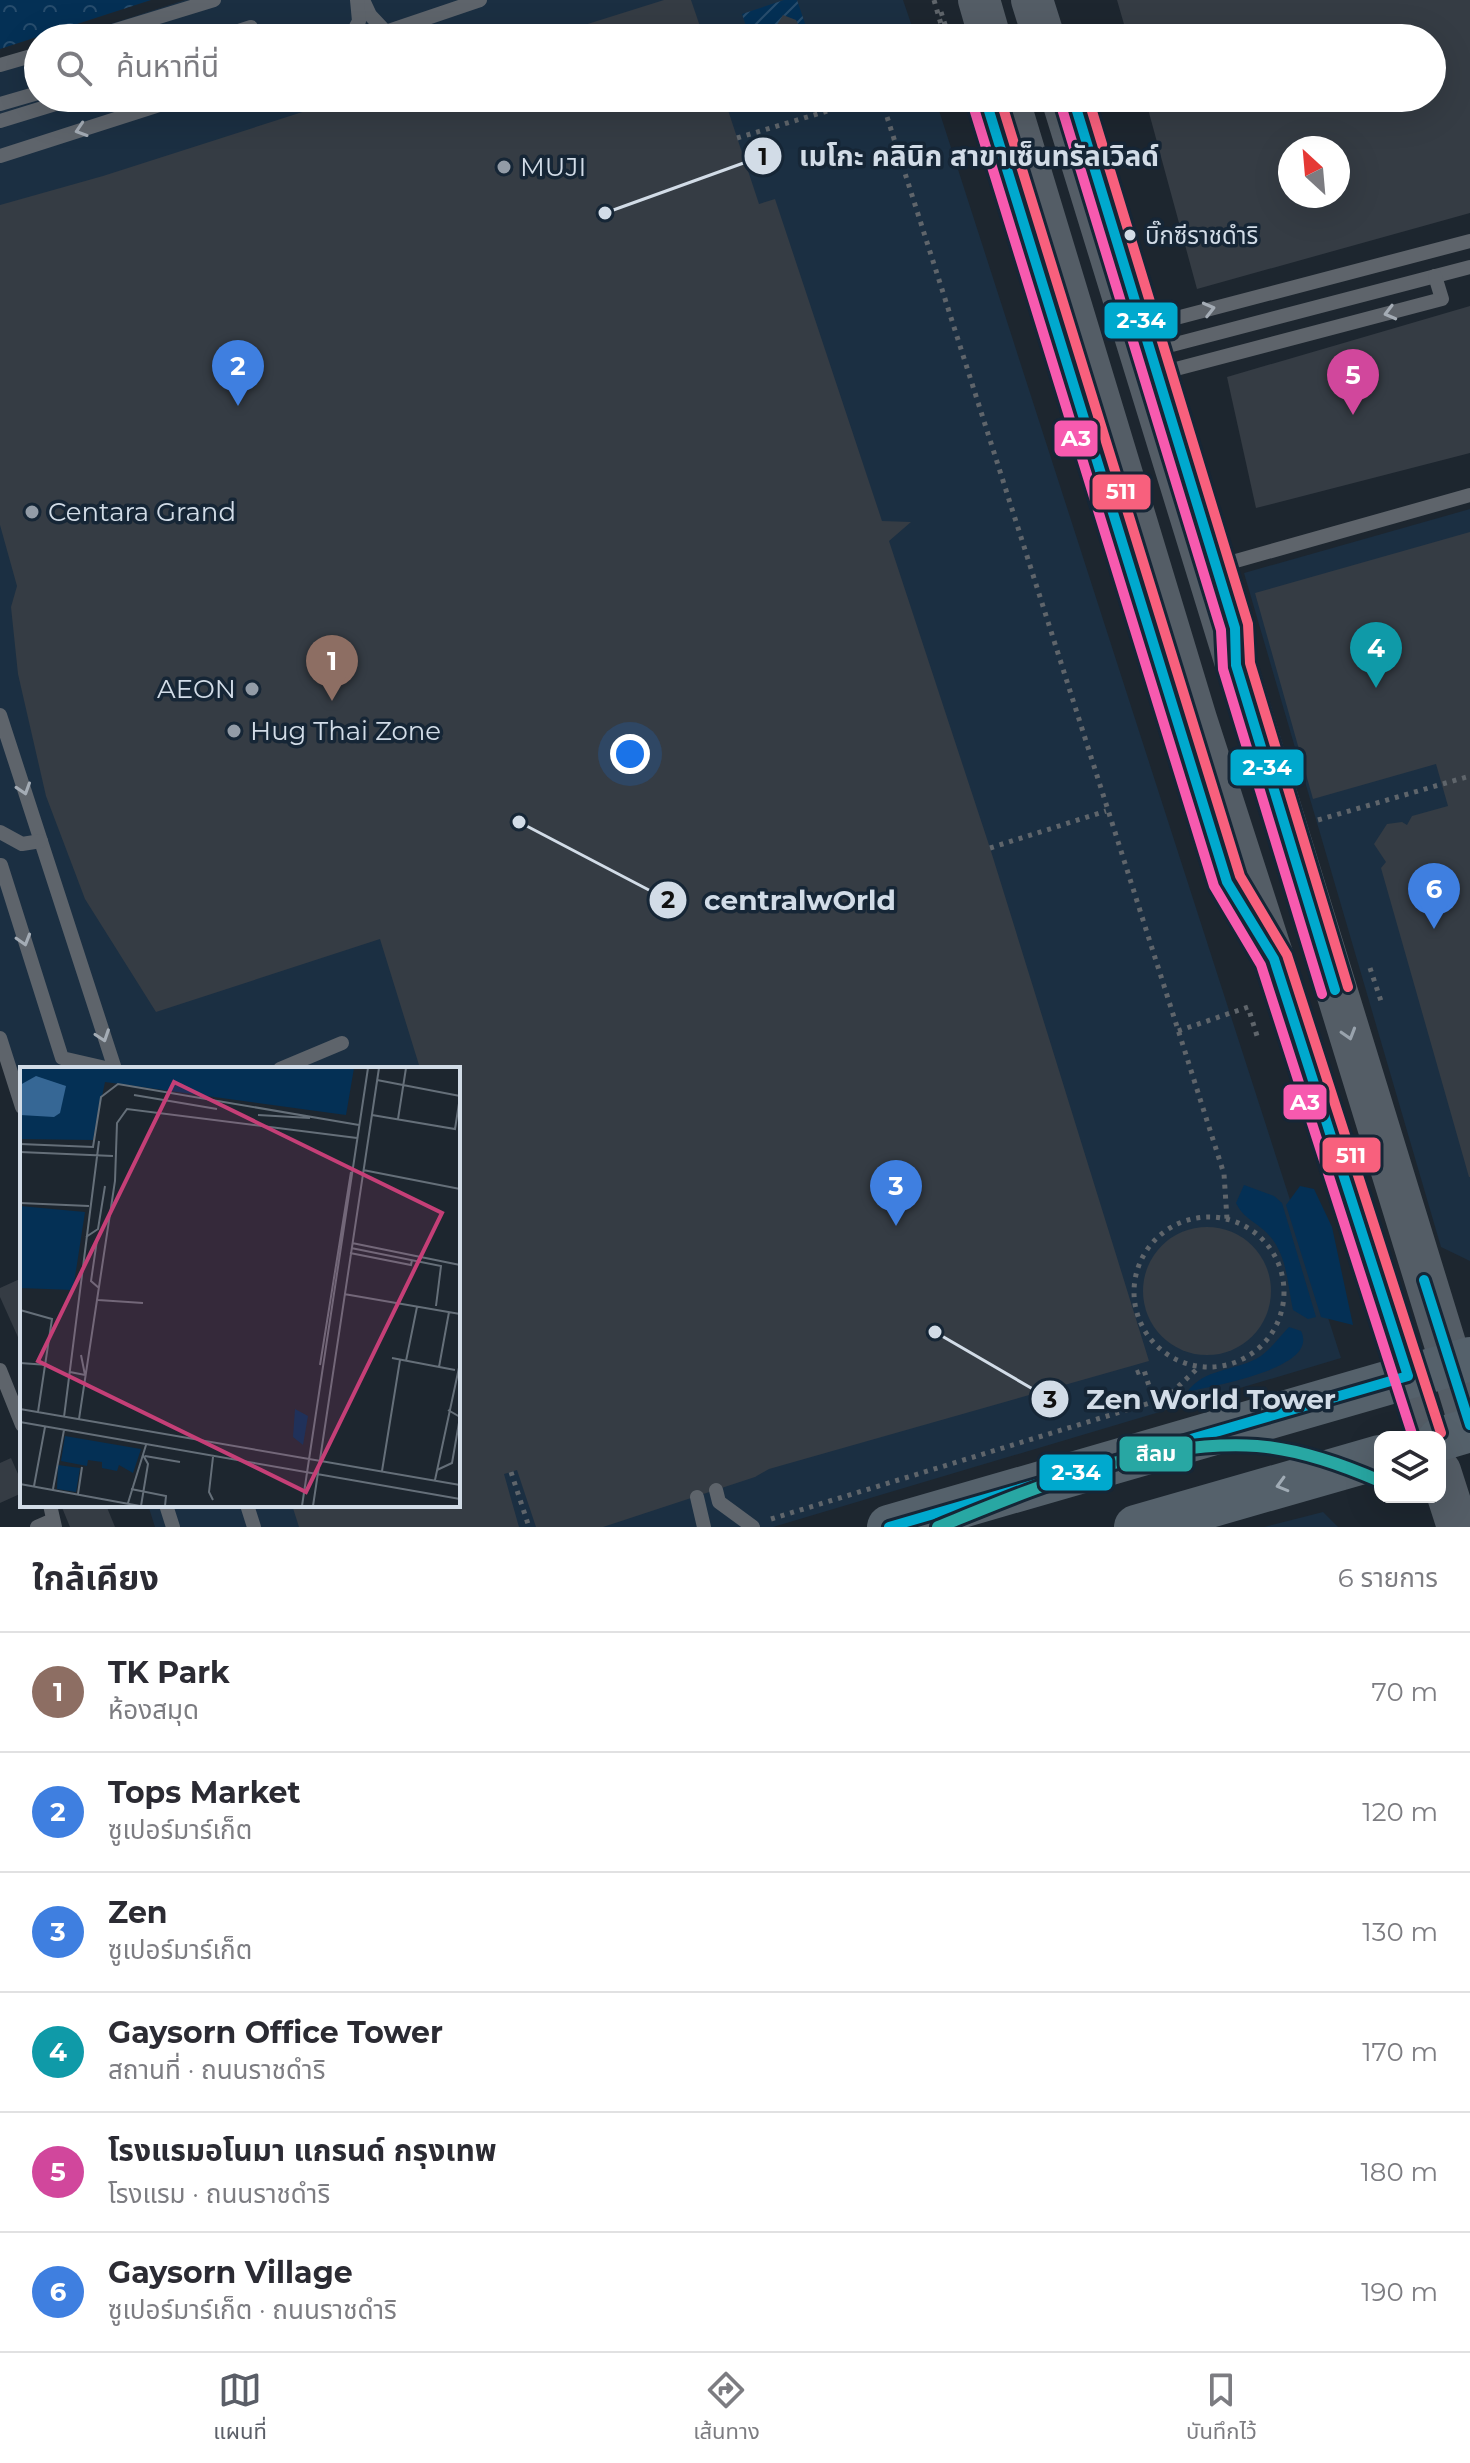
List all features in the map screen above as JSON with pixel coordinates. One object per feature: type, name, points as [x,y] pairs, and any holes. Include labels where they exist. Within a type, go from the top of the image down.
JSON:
[{"type":"main road","points":[[979,0],[986,24]]},
{"type":"main road","points":[[1032,0],[1040,24]]},
{"type":"main road","points":[[1012,112],[1155,584],[1426,1431]]},
{"type":"main road","points":[[1067,112],[1212,568],[1236,665],[1460,1362],[1470,1428],[1446,1437]]},
{"type":"main road","points":[[1082,343],[1145,352]]},
{"type":"main road","points":[[1097,390],[1145,352]]},
{"type":"main road","points":[[1155,584],[1212,568]]},
{"type":"main road","points":[[889,1527],[1460,1362]]},
{"type":"main road","points":[[1136,1527],[1237,1506],[1372,1464]]},
{"type":"main road","points":[[1446,1492],[1456,1527]]},
{"type":"main road","points":[[1432,1503],[1456,1527]]},
{"type":"lane","points":[[136,24],[214,0]]},
{"type":"lane","points":[[357,0],[357,24]]},
{"type":"lane","points":[[363,0],[378,24]]},
{"type":"lane","points":[[410,24],[480,0]]},
{"type":"lane","points":[[978,24],[979,0]]},
{"type":"lane","points":[[1043,0],[1051,24]]},
{"type":"lane","points":[[0,65],[24,58]]},
{"type":"lane","points":[[0,104],[24,97]]},
{"type":"lane","points":[[0,121],[29,112]]},
{"type":"lane","points":[[0,156],[137,112]]},
{"type":"lane","points":[[989,112],[1227,882],[1274,959]]},
{"type":"lane","points":[[1077,112],[1145,352]]},
{"type":"lane","points":[[1145,352],[1470,241]]},
{"type":"lane","points":[[1145,352],[1470,267]]},
{"type":"lane","points":[[1145,352],[1442,299],[1435,276]]},
{"type":"lane","points":[[1212,568],[1470,495]]},
{"type":"lane","points":[[0,715],[111,1067]]},
{"type":"lane","points":[[0,832],[22,844],[41,841]]},
{"type":"lane","points":[[1,865],[58,1063],[94,1067]]},
{"type":"lane","points":[[0,1038],[20,1099]]},
{"type":"lane","points":[[285,1067],[342,1043]]},
{"type":"lane","points":[[0,1370],[20,1420]]},
{"type":"lane","points":[[716,1490],[719,1502],[752,1526]]},
{"type":"lane","points":[[697,1497],[704,1527]]},
{"type":"lane","points":[[169,1507],[173,1527]]},
{"type":"lane","points":[[248,1507],[254,1527]]},
{"type":"lane","points":[[37,1527],[54,1524]]},
{"type":"path","points":[[935,0],[944,24]]},
{"type":"path","points":[[737,138],[824,112]]},
{"type":"path","points":[[885,112],[1224,1174],[1227,1219]]},
{"type":"path","points":[[1313,822],[1470,776]]},
{"type":"path","points":[[990,848],[1106,811]]},
{"type":"path","points":[[1370,968],[1381,1001]]},
{"type":"path","points":[[1178,1031],[1248,1007],[1258,1039]]},
{"type":"path","points":[[1208,1217],[1227,1219],[1254,1231],[1271,1248],[1283,1282],[1280,1317],[1267,1340],[1248,1356],[1224,1366],[1200,1366],[1174,1358],[1154,1343],[1140,1321],[1134,1297],[1137,1273],[1147,1251],[1163,1233],[1184,1221],[1208,1217]]},
{"type":"path","points":[[752,1526],[1154,1402],[1171,1395],[1200,1366]]},
{"type":"path","points":[[1136,1373],[1144,1370],[1154,1402]]},
{"type":"path","points":[[511,1472],[529,1527]]},
{"type":"shaded area","points":[[185,0],[903,0],[911,24],[110,24]]},
{"type":"shaded area","points":[[24,52],[24,112],[940,112],[1341,1358],[773,1527],[155,1527],[149,1507],[460,1507],[460,1067],[20,1067],[20,1119],[0,1058],[0,60]]},
{"type":"shaded area","points":[[1470,509],[1470,1261],[1441,1247],[1244,573]]},
{"type":"shaded area","points":[[1323,1512],[1338,1527],[1264,1527]]},
{"type":"green space","points":[[0,0],[151,0],[77,24],[24,24],[24,41],[0,49]]},
{"type":"green space","points":[[784,0],[797,0],[805,24],[745,24],[742,14]]},
{"type":"green space","points":[[1244,1185],[1274,1196],[1282,1203],[1316,1317],[1308,1319],[1293,1310],[1286,1270],[1279,1251],[1267,1233],[1236,1203]]},
{"type":"green space","points":[[1300,1186],[1314,1189],[1332,1227],[1353,1325],[1321,1317],[1286,1205]]},
{"type":"green space","points":[[1289,1327],[1301,1331],[1303,1344],[1295,1356],[1240,1380],[1187,1392],[1210,1375],[1261,1356]]},
{"type":"building","points":[[664,0],[691,0],[699,24],[588,24]]},
{"type":"building","points":[[1117,0],[1470,0],[1470,213],[1197,289],[1149,112],[1446,112],[1446,24],[1124,24]]},
{"type":"building","points":[[783,15],[796,20],[798,24],[778,24]]},
{"type":"building","points":[[302,112],[729,112],[759,204],[775,199],[882,521],[911,522],[889,541],[990,848],[1149,1361],[769,1469],[755,1477],[603,1527],[536,1527],[517,1470],[504,1474],[519,1527],[299,1527],[293,1507],[460,1507],[460,1067],[413,1067],[419,1065],[380,939],[156,1012],[85,899],[46,796],[18,674],[11,607],[17,586],[0,525],[0,205],[103,176]]},
{"type":"building","points":[[1470,306],[1470,453],[1256,508],[1227,377]]},
{"type":"building","points":[[1470,532],[1469,1177],[1381,868],[1386,862],[1374,844],[1387,824],[1402,822],[1407,825],[1412,816],[1448,806],[1436,764],[1313,799],[1255,593]]},
{"type":"building","points":[[1207,1227],[1231,1232],[1252,1246],[1266,1267],[1271,1291],[1266,1315],[1252,1336],[1231,1350],[1207,1355],[1183,1350],[1162,1336],[1148,1315],[1143,1291],[1148,1267],[1162,1246],[1183,1232]]},
{"type":"building","points":[[20,1279],[20,1342],[0,1297],[0,1288]]},
{"type":"building","points":[[11,1458],[20,1478],[20,1494],[0,1503],[0,1463]]},
{"type":"building","points":[[62,1507],[107,1507],[115,1527],[70,1527]]},
{"type":"transit line","name":"A3","points":[[975,112],[1214,886],[1261,965],[1411,1431]]},
{"type":"transit line","name":"2-34","points":[[889,1527],[1408,1376],[1274,959],[1227,882],[989,112]]},
{"type":"transit line","name":"511","points":[[1004,112],[1240,876],[1287,955],[1440,1431]]},
{"type":"transit line","name":"A3","points":[[1063,112],[1221,630],[1223,669],[1322,994]]},
{"type":"transit line","name":"2-34","points":[[1077,112],[1235,628],[1236,665],[1335,990]]},
{"type":"transit line","name":"511","points":[[1092,112],[1248,624],[1250,663],[1348,987]]},
{"type":"transit line","name":"2-34","points":[[1424,1280],[1470,1425]]},
{"type":"transit line","name":"สีลม","points":[[938,1527],[1093,1469],[1175,1450],[1216,1446],[1288,1450],[1320,1458],[1374,1479]]},
{"type":"place","name":"MUJI","points":[[504,167]]},
{"type":"place","name":"เมโกะ คลินิก สาขาเซ็นทรัลเวิลด์","points":[[605,213]]},
{"type":"place","name":"บิ๊กซีราชดำริ","points":[[1130,235]]},
{"type":"place","name":"Tops Market","points":[[238,406]]},
{"type":"place","name":"โรงแรมอโนมา แกรนด์ กรุงเทพ","points":[[1353,415]]},
{"type":"place","name":"Centara Grand","points":[[32,512]]},
{"type":"place","name":"Gaysorn Office Tower","points":[[1376,688]]},
{"type":"place","name":"AEON","points":[[252,689]]},
{"type":"place","name":"TK Park","points":[[332,701]]},
{"type":"place","name":"Hug Thai Zone","points":[[234,731]]},
{"type":"place","name":"centralwOrld","points":[[519,822]]},
{"type":"place","name":"Gaysorn Village","points":[[1434,929]]},
{"type":"place","name":"Zen","points":[[896,1226]]},
{"type":"place","name":"Zen World Tower","points":[[935,1332]]}]
